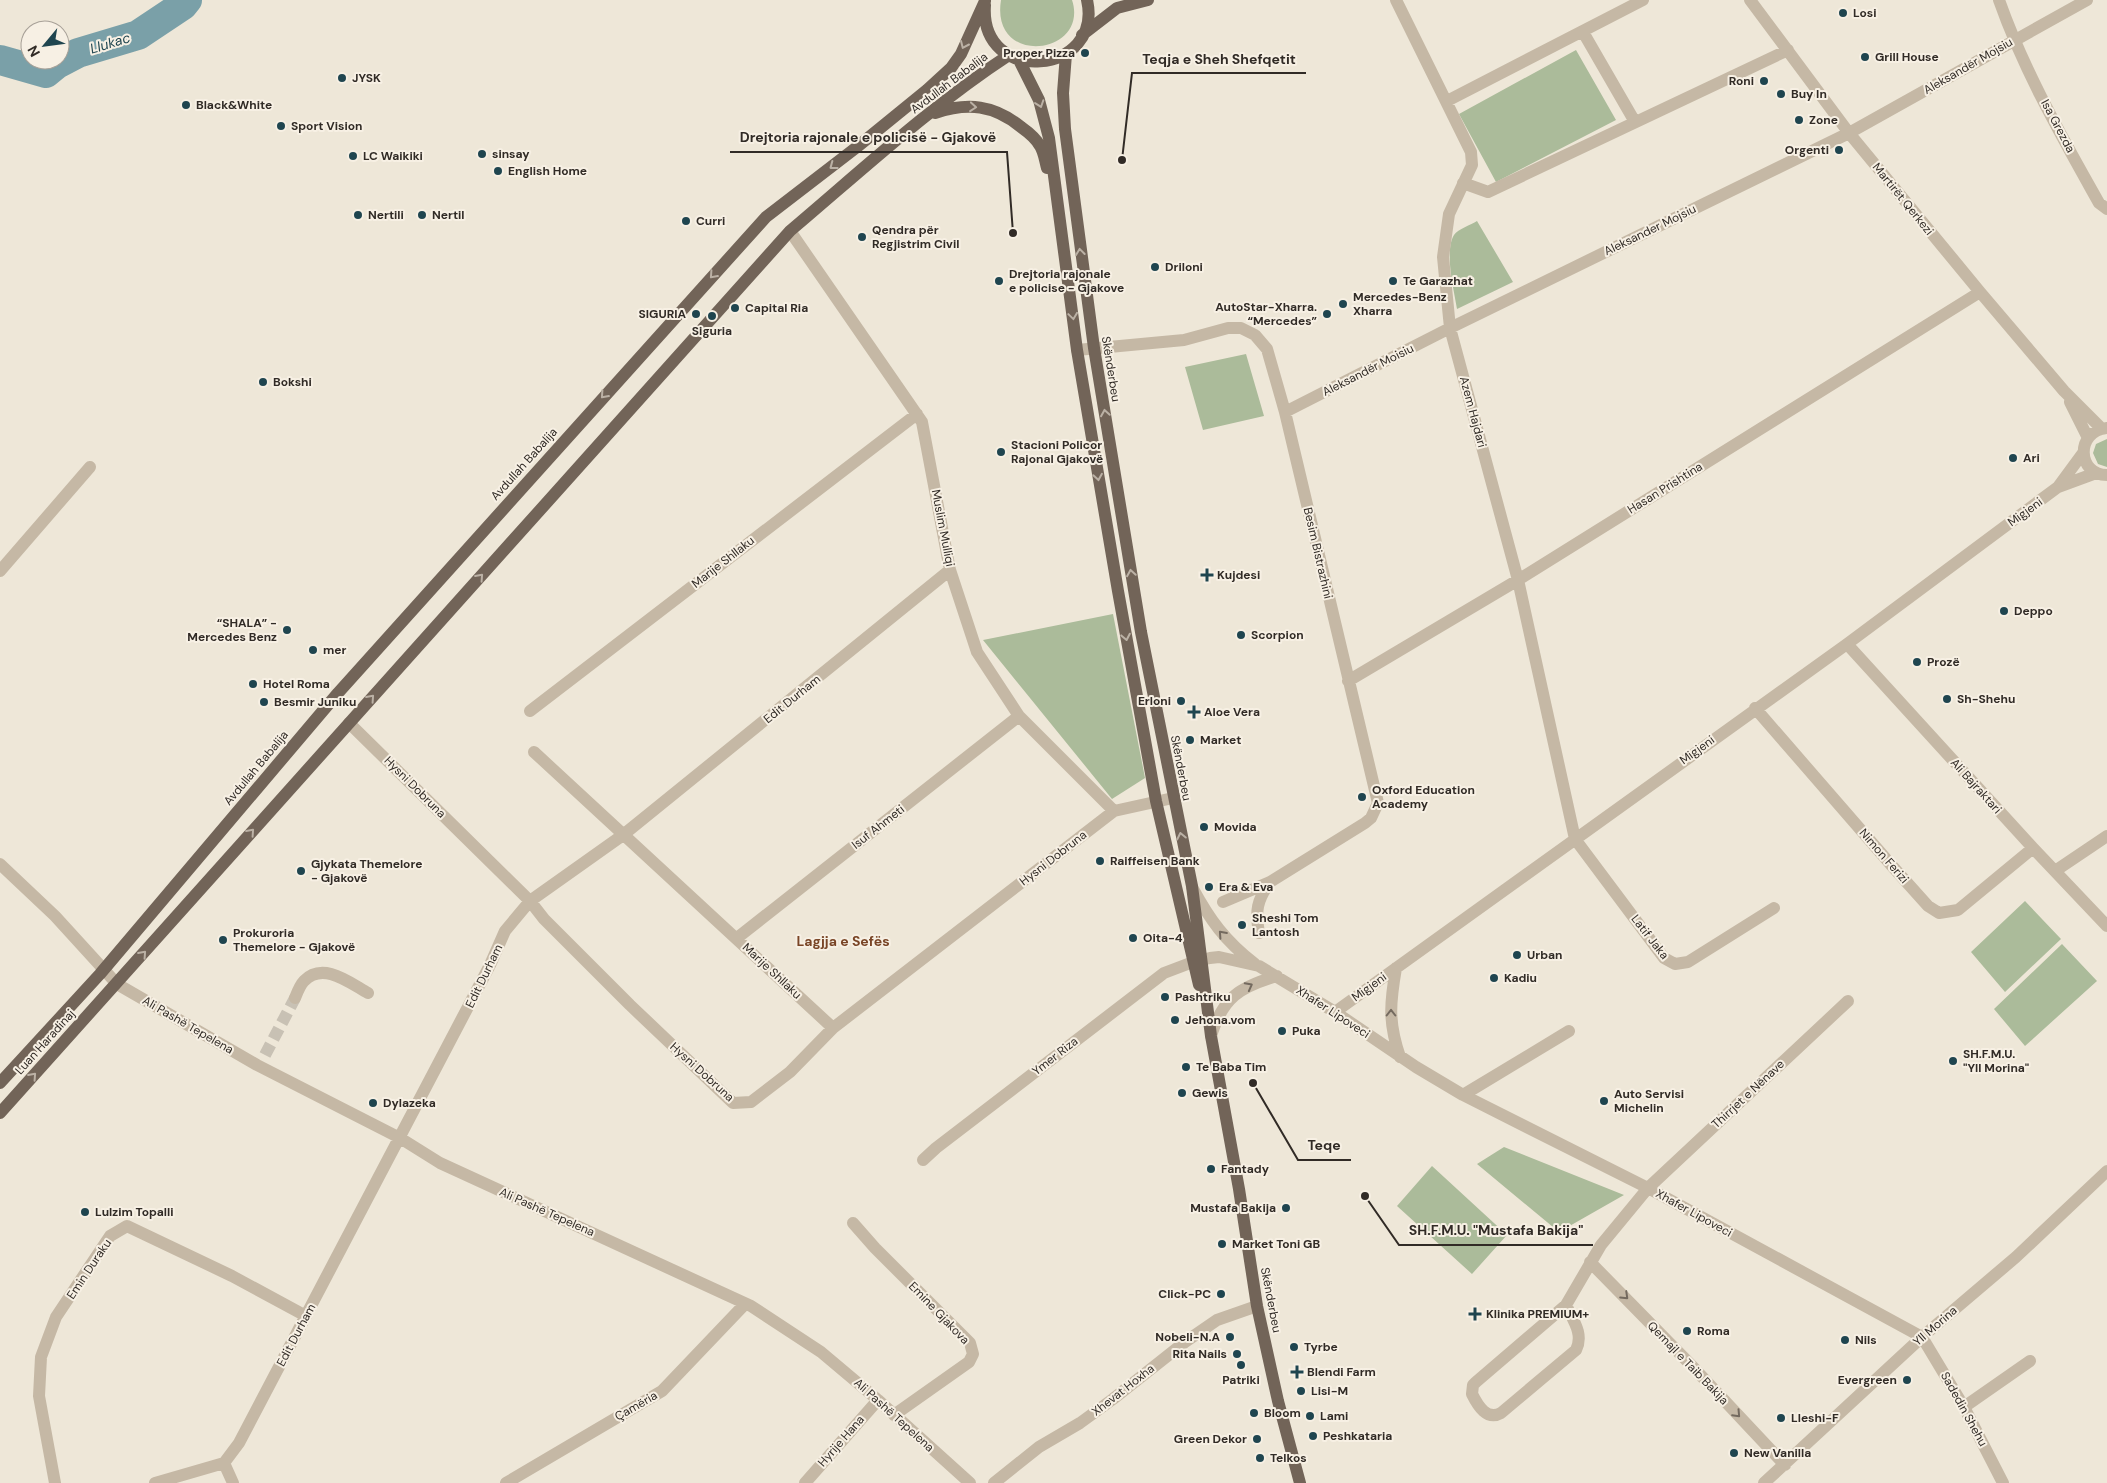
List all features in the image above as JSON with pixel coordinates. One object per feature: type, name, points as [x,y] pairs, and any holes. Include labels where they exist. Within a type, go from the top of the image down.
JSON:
[{"type":"main road","points":[[1082,35],[1088,15],[1087,0]]},
{"type":"main road","points":[[1014,58],[1043,62],[1066,54],[1082,35],[1117,8],[1148,0]]},
{"type":"main road","name":"Skënderbeu","points":[[985,1],[986,26],[999,47],[1014,58],[1039,100],[1045,120],[1055,176],[1059,224],[1078,350],[1118,591],[1156,802],[1198,961],[1239,1189],[1257,1306],[1278,1401],[1300,1483]]},
{"type":"main road","name":"Avdullah Babalija","points":[[101,972],[338,693],[766,217],[864,142],[951,68],[961,54],[985,1]]},
{"type":"main road","name":"Skënderbeu","points":[[1066,54],[1063,93],[1065,129],[1094,348],[1136,608],[1192,886],[1198,961]]},
{"type":"main road","name":"Avdullah Babalija","points":[[114,987],[790,231],[970,81],[1014,58]]},
{"type":"main road","points":[[926,117],[963,106],[992,109],[1012,119],[1030,133],[1040,146],[1059,224]]},
{"type":"main road","name":"Luan Haradinaj","points":[[0,1083],[101,972]]},
{"type":"main road","name":"Luan Haradinaj","points":[[0,1113],[114,987]]},
{"type":"street","name":"Azem Hajdari","points":[[1396,0],[1471,152],[1472,165],[1449,214],[1443,257],[1450,328],[1518,580],[1575,838]]},
{"type":"street","points":[[1447,101],[1643,0]]},
{"type":"street","name":"Martirët Qerkezi","points":[[1750,0],[1849,133],[1980,292],[2064,391],[2104,429]]},
{"type":"street","name":"Isa Grezda","points":[[1999,0],[2014,40],[2095,197],[2099,203],[2107,208]]},
{"type":"street","name":"Aleksandër Mojsiu","points":[[1849,133],[2087,0]]},
{"type":"street","points":[[1583,32],[1635,122]]},
{"type":"street","points":[[1463,183],[1488,192],[1788,50]]},
{"type":"street","name":"Aleksander Mojsiu","points":[[1450,328],[1849,133]]},
{"type":"street","name":"Muslim Mulliqi","points":[[790,231],[922,422],[950,570],[977,652],[1020,716],[1114,811]]},
{"type":"street","name":"Hasan Prishtina","points":[[1348,681],[1518,580],[1980,292]]},
{"type":"street","name":"Besim Bistrazhini","points":[[1078,350],[1184,340],[1228,328],[1241,328],[1255,335],[1267,348],[1285,412],[1348,681],[1377,794],[1376,810],[1365,823],[1270,882],[1223,902]]},
{"type":"street","name":"Aleksandër Moisiu","points":[[1285,412],[1450,328]]},
{"type":"street","name":"Martirët Qerkezi","points":[[2064,391],[2088,438]]},
{"type":"street","name":"Marije Shllaku","points":[[530,711],[916,414]]},
{"type":"street","points":[[2088,438],[2104,429]]},
{"type":"street","name":"Migjeni","points":[[1334,1012],[1755,708],[1847,644],[2058,488],[2083,453],[2088,438]]},
{"type":"street","points":[[2083,453],[2085,461],[2101,474]]},
{"type":"street","points":[[0,571],[90,467]]},
{"type":"street","name":"Migjeni","points":[[2058,488],[2101,474]]},
{"type":"street","name":"Edit Durham","points":[[224,1463],[239,1443],[490,965],[505,931],[530,901],[622,835],[950,570]]},
{"type":"street","name":"Ali Bajraktari","points":[[1847,644],[2033,848],[2107,926]]},
{"type":"street","name":"Nimon Ferizi","points":[[1755,708],[1898,874],[1928,906],[1939,913],[1958,910],[2033,848]]},
{"type":"street","name":"Isuf Ahmeti","points":[[736,938],[1020,716]]},
{"type":"street","name":"Hysni Dobruna","points":[[349,723],[530,901],[544,919],[630,1005],[733,1103],[751,1102],[790,1072],[832,1028],[1114,811],[1173,798]]},
{"type":"street","name":"Marije Shllaku","points":[[534,752],[832,1028]]},
{"type":"street","points":[[2055,871],[2107,836]]},
{"type":"street","name":"Latif Jaka","points":[[1575,838],[1664,958],[1676,964],[1688,962],[1774,908]]},
{"type":"street","points":[[0,864],[55,916],[101,972]]},
{"type":"street","points":[[1259,933],[1256,916],[1258,904],[1270,882]]},
{"type":"street","points":[[1192,886],[1215,926],[1239,951],[1259,966]]},
{"type":"street","name":"Xhafer Lipoveci","points":[[1198,961],[1219,957],[1259,966],[1462,1095],[1648,1188],[1922,1337]]},
{"type":"street","name":"Ymer Riza","points":[[923,1160],[936,1148],[1164,973],[1198,961]]},
{"type":"street","points":[[1396,968],[1390,1016],[1400,1057]]},
{"type":"street","name":"Ali Pashë Tepelena","points":[[101,972],[114,987],[263,1061],[455,1170],[642,1254],[751,1306],[821,1352],[878,1400],[970,1483]]},
{"type":"street","points":[[294,998],[304,982],[321,973],[339,976],[368,993]]},
{"type":"street","points":[[1211,1036],[1217,1016],[1226,1004],[1243,989],[1254,983],[1277,976]]},
{"type":"street","name":"Thirrjet e Nënave","points":[[1566,1305],[1590,1262],[1648,1188],[1848,1001]]},
{"type":"street","points":[[1462,1095],[1569,1031]]},
{"type":"street","name":"Yll Morina","points":[[1764,1483],[1922,1337],[2016,1257],[2107,1171]]},
{"type":"street","name":"Emine Gjakova","points":[[853,1223],[875,1248],[970,1343],[973,1354],[969,1362],[894,1415]]},
{"type":"street","name":"Emin Duraku","points":[[55,1483],[39,1396],[41,1358],[56,1317],[110,1236],[127,1226],[232,1276],[306,1316]]},
{"type":"street","name":"Qemajl e Taib Bakija","points":[[1590,1262],[1692,1366],[1785,1465]]},
{"type":"street","name":"Çamëria","points":[[506,1483],[662,1391],[745,1304]]},
{"type":"street","points":[[1566,1305],[1579,1332],[1580,1338],[1576,1350],[1501,1413],[1497,1415],[1486,1414],[1472,1394],[1473,1385],[1566,1305]]},
{"type":"street","name":"Xhevat Hoxha","points":[[994,1483],[1038,1447],[1080,1422],[1113,1399],[1185,1342],[1218,1320],[1257,1306]]},
{"type":"street","name":"Sadedin Shehu","points":[[1922,1337],[1964,1407],[2003,1483]]},
{"type":"street","points":[[1964,1407],[2030,1361]]},
{"type":"street","name":"Hyrije Hana","points":[[805,1483],[878,1400]]},
{"type":"street","points":[[155,1483],[224,1463],[233,1483]]},
{"type":"green space","points":[[1001,0],[1072,0],[1074,19],[1067,33],[1055,42],[1039,46],[1023,44],[1010,36],[1002,22]]},
{"type":"green space","points":[[1576,50],[1616,120],[1496,182],[1459,114]]},
{"type":"green space","points":[[1477,221],[1513,282],[1457,309],[1450,261],[1451,242],[1456,233]]},
{"type":"green space","points":[[1246,354],[1264,416],[1203,430],[1185,367]]},
{"type":"green space","points":[[2107,439],[2107,467],[2098,464],[2093,453],[2096,444]]},
{"type":"green space","points":[[1113,614],[1145,778],[1112,799],[983,640]]},
{"type":"green space","points":[[2025,901],[2061,939],[2005,992],[1971,952]]},
{"type":"green space","points":[[2062,944],[2097,981],[2025,1046],[1994,1009]]},
{"type":"green space","points":[[1504,1147],[1624,1195],[1559,1232],[1477,1164]]},
{"type":"green space","points":[[1432,1166],[1507,1235],[1472,1274],[1397,1206]]},
{"type":"waterway","name":"Llukac","points":[[0,60],[46,73],[57,64],[78,53],[138,35],[183,5],[187,0]]},
{"type":"tunnel","points":[[265,1055],[295,998]]},
{"type":"place","name":"Losi","points":[[1843,13]]},
{"type":"place","name":"Proper Pizza","points":[[1085,53]]},
{"type":"place","name":"Grill House","points":[[1865,57]]},
{"type":"place","name":"JYSK","points":[[342,78]]},
{"type":"place","name":"Roni","points":[[1764,81]]},
{"type":"place","name":"Buy In","points":[[1781,94]]},
{"type":"place","name":"Black&White","points":[[186,105]]},
{"type":"place","name":"Zone","points":[[1799,120]]},
{"type":"place","name":"Sport Vision","points":[[281,126]]},
{"type":"place","name":"Orgenti","points":[[1839,150]]},
{"type":"place","name":"sinsay","points":[[482,154]]},
{"type":"place","name":"LC Waikiki","points":[[353,156]]},
{"type":"place","name":"Teqja e Sheh Shefqetit","points":[[1122,160]]},
{"type":"place","name":"English Home","points":[[498,171]]},
{"type":"place","name":"Nertili","points":[[358,215]]},
{"type":"place","name":"Nertil","points":[[422,215]]},
{"type":"place","name":"Curri","points":[[686,221]]},
{"type":"place","name":"Drejtoria rajonale e policisë - Gjakovë","points":[[1013,233]]},
{"type":"place","name":"Qendra për Regjistrim Civil","points":[[862,237]]},
{"type":"place","name":"Driloni","points":[[1155,267]]},
{"type":"place","name":"Drejtoria rajonale e policise - Gjakove","points":[[999,281]]},
{"type":"place","name":"Te Garazhat","points":[[1393,281]]},
{"type":"place","name":"Mercedes-Benz Xharra","points":[[1343,304]]},
{"type":"place","name":"Capital Ria","points":[[735,308]]},
{"type":"place","name":"SIGURIA","points":[[696,314]]},
{"type":"place","name":"AutoStar-Xharra. “Mercedes”","points":[[1327,314]]},
{"type":"place","name":"Siguria","points":[[712,316]]},
{"type":"place","name":"Bokshi","points":[[263,382]]},
{"type":"place","name":"Stacioni Policor Rajonal Gjakovë","points":[[1001,452]]},
{"type":"place","name":"Ari","points":[[2013,458]]},
{"type":"place","name":"Kujdesi","points":[[1207,575]]},
{"type":"place","name":"Deppo","points":[[2004,611]]},
{"type":"place","name":"“SHALA” - Mercedes Benz","points":[[287,630]]},
{"type":"place","name":"Scorpion","points":[[1241,635]]},
{"type":"place","name":"mer","points":[[313,650]]},
{"type":"place","name":"Prozë","points":[[1917,662]]},
{"type":"place","name":"Hotel Roma","points":[[253,684]]},
{"type":"place","name":"Sh-Shehu","points":[[1947,699]]},
{"type":"place","name":"Erloni","points":[[1181,701]]},
{"type":"place","name":"Besmir Juniku","points":[[264,702]]},
{"type":"place","name":"Aloe Vera","points":[[1194,712]]},
{"type":"place","name":"Market","points":[[1190,740]]},
{"type":"place","name":"Oxford Education Academy","points":[[1362,797]]},
{"type":"place","name":"Movida","points":[[1204,827]]},
{"type":"place","name":"Raiffeisen Bank","points":[[1100,861]]},
{"type":"place","name":"Gjykata Themelore - Gjakovë","points":[[301,871]]},
{"type":"place","name":"Era & Eva","points":[[1209,887]]},
{"type":"place","name":"Sheshi Tom Lantosh","points":[[1242,925]]},
{"type":"place","name":"Oita-4","points":[[1133,938]]},
{"type":"place","name":"Prokuroria Themelore - Gjakovë","points":[[223,940]]},
{"type":"place","name":"Urban","points":[[1517,955]]},
{"type":"place","name":"Kadiu","points":[[1494,978]]},
{"type":"place","name":"Pashtriku","points":[[1165,997]]},
{"type":"place","name":"Jehona.vom","points":[[1175,1020]]},
{"type":"place","name":"Puka","points":[[1282,1031]]},
{"type":"place","name":"SH.F.M.U. \"Yll Morina\"","points":[[1953,1061]]},
{"type":"place","name":"Te Baba Tim","points":[[1186,1067]]},
{"type":"place","name":"Teqe","points":[[1253,1083]]},
{"type":"place","name":"Gewis","points":[[1182,1093]]},
{"type":"place","name":"Auto Servisi Michelin","points":[[1604,1101]]},
{"type":"place","name":"Dylazeka","points":[[373,1103]]},
{"type":"place","name":"Fantady","points":[[1211,1169]]},
{"type":"place","name":"SH.F.M.U. \"Mustafa Bakija\"","points":[[1365,1196]]},
{"type":"place","name":"Mustafa Bakija","points":[[1286,1208]]},
{"type":"place","name":"Lulzim Topalli","points":[[85,1212]]},
{"type":"place","name":"Market Toni GB","points":[[1222,1244]]},
{"type":"place","name":"Click-PC","points":[[1221,1294]]},
{"type":"place","name":"Klinika PREMIUM+","points":[[1475,1314]]},
{"type":"place","name":"Roma","points":[[1687,1331]]},
{"type":"place","name":"Nobeli-N.A","points":[[1230,1337]]},
{"type":"place","name":"Nils","points":[[1845,1340]]},
{"type":"place","name":"Tyrbe","points":[[1294,1347]]},
{"type":"place","name":"Rita Nails","points":[[1237,1354]]},
{"type":"place","name":"Patriki","points":[[1241,1365]]},
{"type":"place","name":"Blendi Farm","points":[[1297,1372]]},
{"type":"place","name":"Evergreen","points":[[1907,1380]]},
{"type":"place","name":"Lisi-M","points":[[1301,1391]]},
{"type":"place","name":"Bloom","points":[[1254,1413]]},
{"type":"place","name":"Lami","points":[[1310,1416]]},
{"type":"place","name":"Lleshi-F","points":[[1781,1418]]},
{"type":"place","name":"Peshkataria","points":[[1313,1436]]},
{"type":"place","name":"Green Dekor","points":[[1257,1439]]},
{"type":"place","name":"New Vanilla","points":[[1734,1453]]},
{"type":"place","name":"Telkos","points":[[1260,1458]]},
{"type":"district","name":"Lagjja e Sefës","points":[[843,941]]}]
